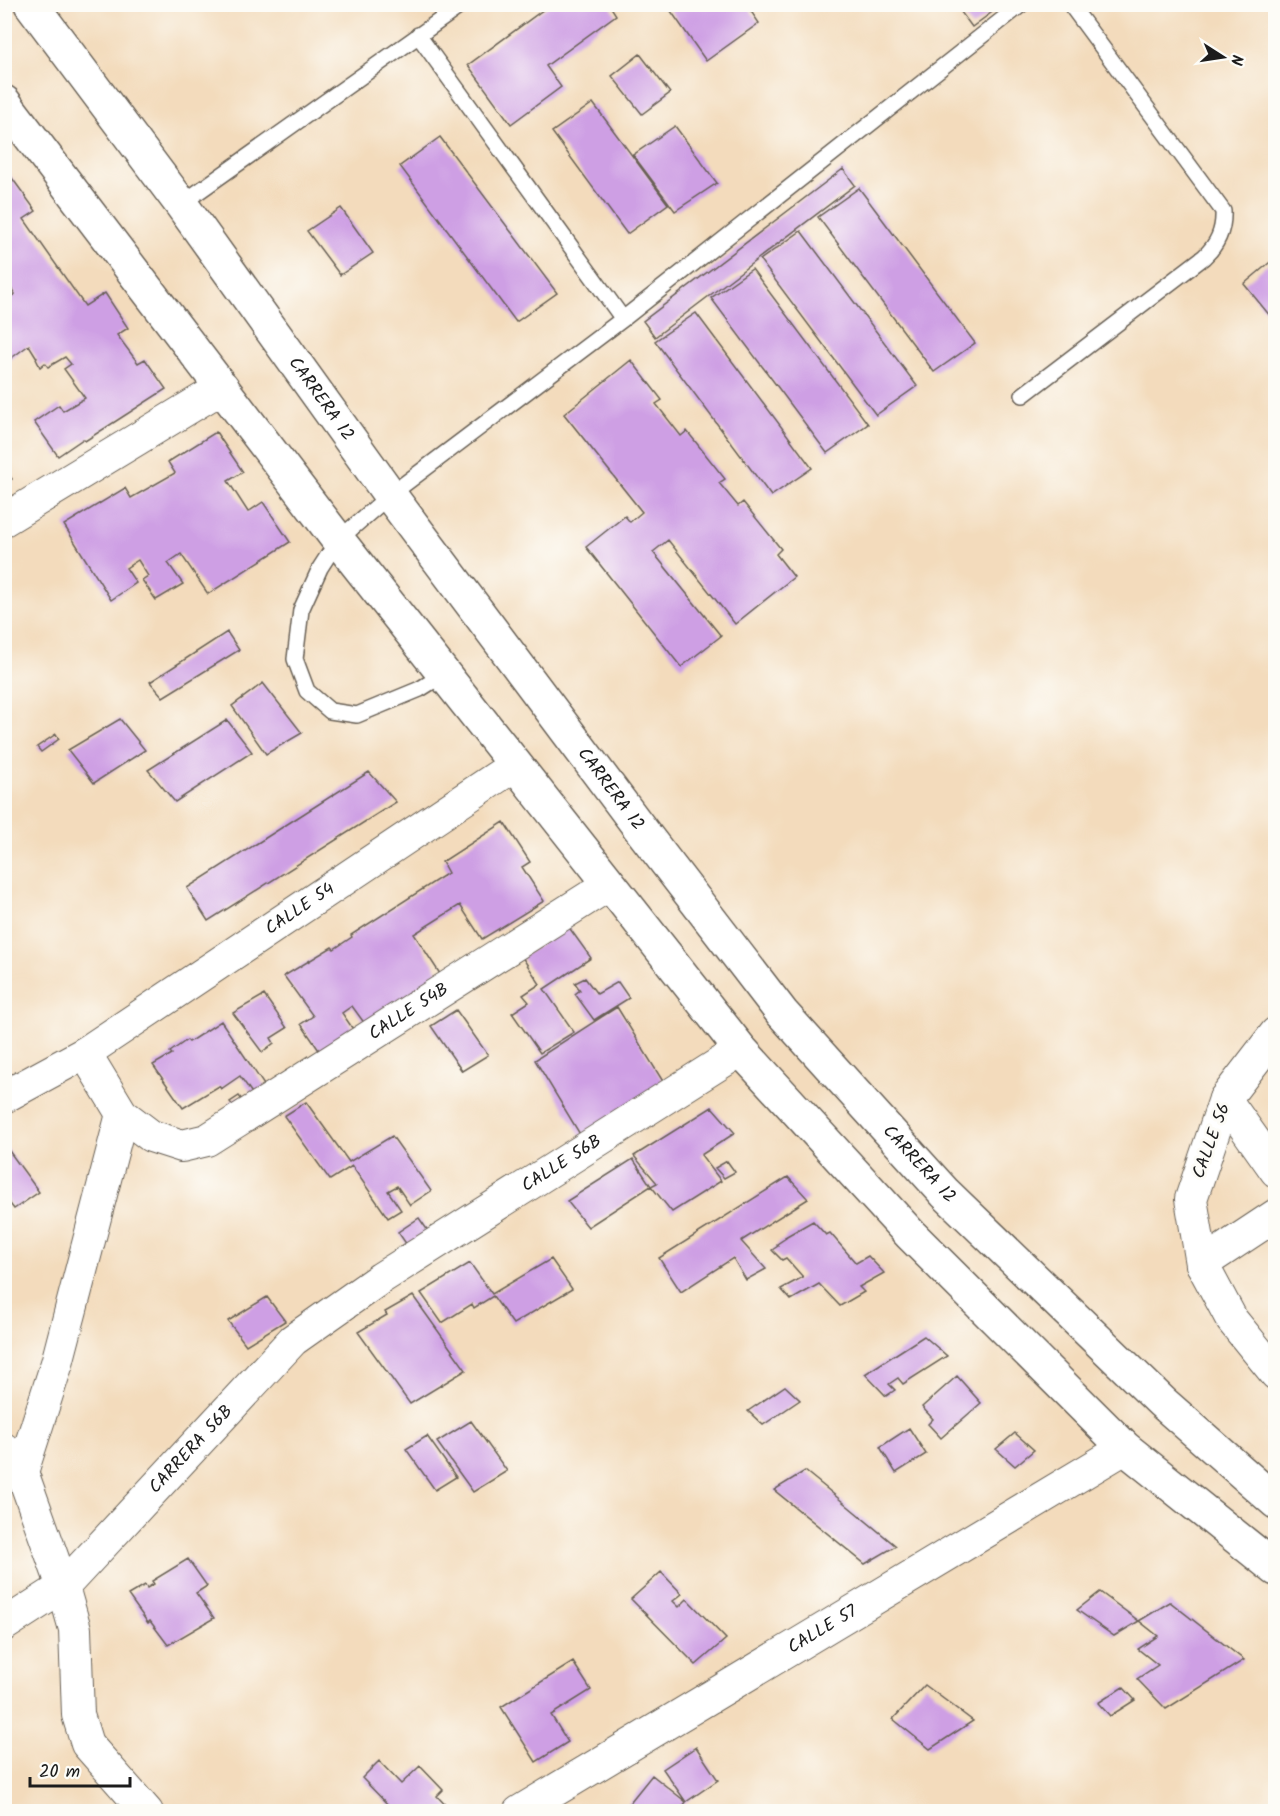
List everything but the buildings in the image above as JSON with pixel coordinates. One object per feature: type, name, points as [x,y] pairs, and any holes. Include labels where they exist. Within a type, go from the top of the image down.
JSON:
[{"type":"main road","name":"CARRERA 12","points":[[30,4],[181,204],[390,495],[782,1013],[945,1193],[1162,1402],[1275,1502]]},
{"type":"main road","points":[[4,102],[338,540],[741,1050],[911,1235],[1125,1448],[1275,1569]]},
{"type":"street","points":[[4,520],[223,387]]},
{"type":"street","name":"CALLE 54","points":[[4,1097],[85,1053],[515,765]]},
{"type":"street","name":"CALLE 54B","points":[[122,1114],[151,1136],[182,1146],[207,1140],[610,884]]},
{"type":"street","name":"CALLE 56","points":[[1202,1264],[1191,1199],[1225,1099],[1275,1034]]},
{"type":"street","name":"CALLE 56B","points":[[381,1278],[741,1050]]},
{"type":"street","points":[[85,1053],[122,1114],[57,1363],[13,1461],[63,1587],[75,1629],[78,1714],[87,1744],[147,1812]]},
{"type":"street","points":[[1225,1099],[1275,1171]]},
{"type":"street","points":[[1275,1215],[1202,1264],[1232,1320],[1275,1374]]},
{"type":"street","name":"CARRERA 56B","points":[[4,1625],[63,1587],[293,1340],[381,1278]]},
{"type":"street","name":"CALLE 57","points":[[519,1812],[1125,1448]]},
{"type":"lane","points":[[181,204],[463,4]]},
{"type":"lane","points":[[444,674],[420,689],[357,715],[330,711],[307,691],[295,659],[301,610],[320,568],[338,540],[390,495],[623,319],[1022,4]]},
{"type":"lane","points":[[1023,395],[1204,257],[1218,241],[1224,221],[1223,211],[1070,4]]},
{"type":"lane","points":[[417,35],[623,319]]}]
